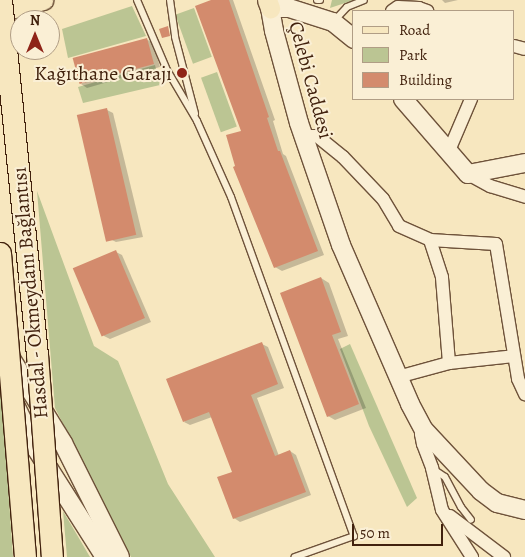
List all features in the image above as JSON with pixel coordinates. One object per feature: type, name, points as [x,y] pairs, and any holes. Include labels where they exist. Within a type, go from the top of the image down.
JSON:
[{"type":"highway","name":"Hasdal - Okmeydanı Bağlantısı","points":[[1,0],[37,354],[52,557]]},
{"type":"highway","name":"Hasdal - Okmeydanı Bağlantısı","points":[[0,253],[25,557]]},
{"type":"main road","points":[[0,12],[43,0]]},
{"type":"street","points":[[270,3],[333,22],[352,36]]},
{"type":"street","name":"Çelebi Caddesi","points":[[270,3],[274,31],[341,245],[426,427],[481,491],[497,503],[525,510]]},
{"type":"street","points":[[394,10],[398,7],[424,10]]},
{"type":"street","points":[[404,100],[468,174],[490,186],[525,197]]},
{"type":"street","points":[[448,153],[471,100]]},
{"type":"street","points":[[307,138],[317,136],[343,157],[383,199],[399,226],[430,240],[496,244],[518,380],[525,394]]},
{"type":"street","points":[[468,174],[525,162]]},
{"type":"street","points":[[430,240],[442,277],[449,363]]},
{"type":"street","points":[[0,343],[19,369],[63,442],[120,557]]},
{"type":"street","points":[[401,377],[449,363],[514,356]]},
{"type":"street","points":[[0,375],[37,450],[105,557]]},
{"type":"street","points":[[426,427],[421,434],[422,444],[432,468],[442,510],[472,557]]},
{"type":"street","name":"Çelebi Caddesi","points":[[426,427],[483,483],[496,493],[514,501],[525,503]]},
{"type":"street","points":[[442,510],[504,557]]},
{"type":"lane","points":[[137,0],[167,70],[197,121],[231,197],[354,536],[295,557]]},
{"type":"lane","points":[[170,0],[175,37],[197,121]]},
{"type":"lane","points":[[333,22],[347,7],[364,0]]},
{"type":"lane","points":[[432,468],[445,477],[455,492],[461,507],[471,520]]},
{"type":"green space","points":[[332,0],[354,0],[330,8]]},
{"type":"green space","points":[[132,6],[146,36],[68,58],[62,29]]},
{"type":"green space","points":[[194,8],[212,57],[193,64],[175,15]]},
{"type":"green space","points":[[155,65],[160,85],[83,103],[78,87]]},
{"type":"green space","points":[[217,72],[237,127],[221,132],[201,78]]},
{"type":"green space","points":[[37,191],[94,346],[118,361],[168,484],[215,557],[131,557],[55,408]]},
{"type":"green space","points":[[350,344],[417,498],[407,507],[369,426],[340,349]]},
{"type":"green space","points":[[0,394],[2,398],[13,557],[0,557]]},
{"type":"green space","points":[[63,511],[90,557],[67,557]]},
{"type":"building","points":[[211,0],[229,0],[269,117],[267,118],[278,151],[280,151],[318,251],[274,268],[233,167],[235,166],[226,135],[241,131],[195,6]]},
{"type":"building","points":[[168,26],[170,36],[162,38],[159,29]]},
{"type":"building","points":[[147,38],[154,64],[80,84],[73,58]]},
{"type":"building","points":[[107,108],[136,235],[106,242],[77,115]]},
{"type":"building","points":[[116,250],[145,318],[102,336],[73,268]]},
{"type":"building","points":[[321,277],[341,332],[332,335],[359,404],[327,417],[280,293]]},
{"type":"building","points":[[262,342],[278,384],[251,395],[275,456],[290,450],[306,492],[233,519],[217,477],[232,472],[209,412],[183,422],[166,379]]},
{"type":"place","name":"Kağıthane Garajı","points":[[182,73]]}]
